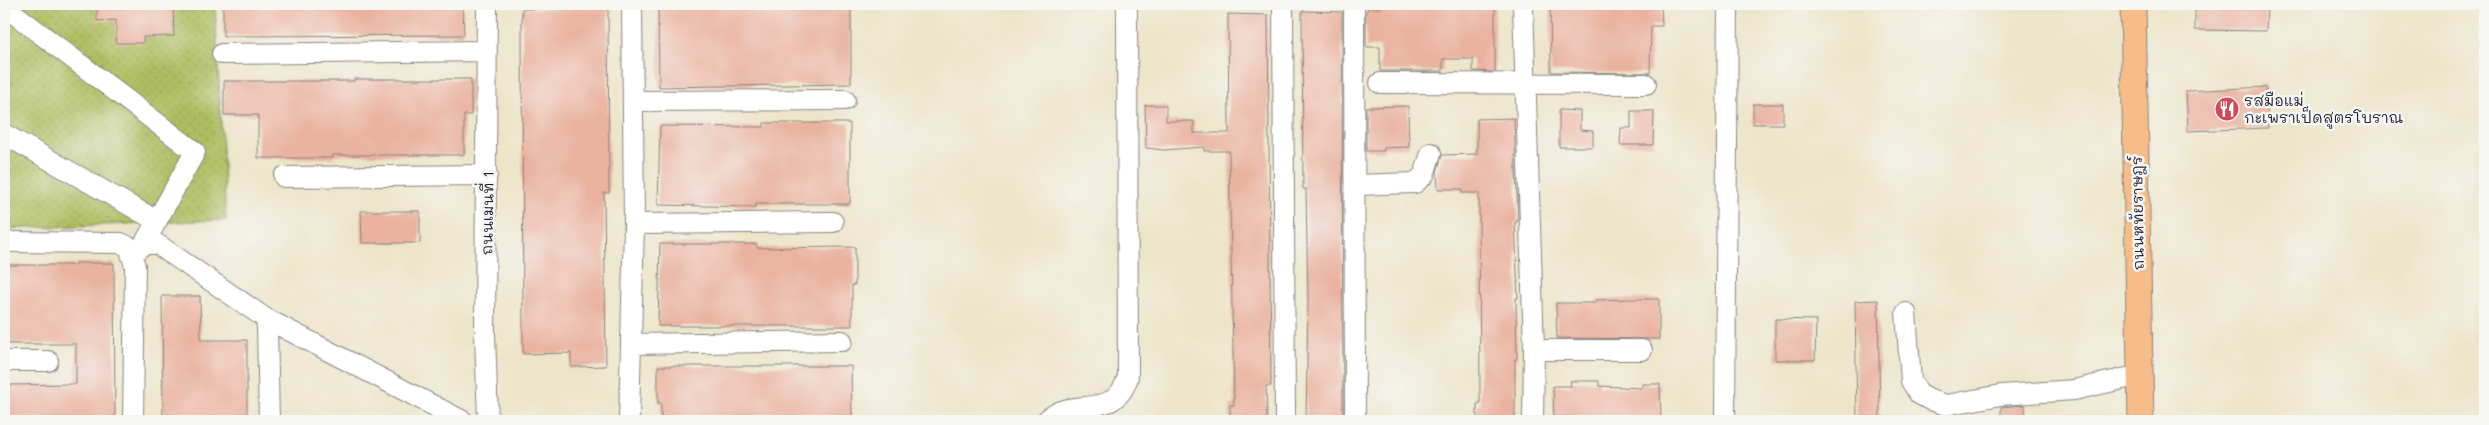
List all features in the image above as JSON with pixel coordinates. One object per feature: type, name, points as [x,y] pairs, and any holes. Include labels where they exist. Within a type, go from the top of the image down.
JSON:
[{"type":"main road","name":"ถนนหทัยราษฎร์","points":[[2133,4],[2141,421]]},
{"type":"street","name":"ถนนเมนที่ 1","points":[[487,4],[485,333],[488,421]]},
{"type":"street","points":[[629,421],[634,224],[632,4]]},
{"type":"street","points":[[1046,421],[1052,415],[1064,410],[1109,404],[1124,389],[1128,376],[1127,4]]},
{"type":"street","points":[[1283,4],[1285,421]]},
{"type":"street","points":[[1354,4],[1355,421]]},
{"type":"street","points":[[1523,4],[1534,350],[1533,421]]},
{"type":"street","points":[[1725,421],[1728,4]]},
{"type":"street","points":[[4,6],[195,152],[157,221],[138,249],[135,266],[133,421]]},
{"type":"street","points":[[222,54],[487,51]]},
{"type":"street","points":[[1380,83],[1646,84]]},
{"type":"street","points":[[634,101],[845,100]]},
{"type":"street","points":[[4,134],[157,221]]},
{"type":"street","points":[[1354,185],[1415,183],[1424,175],[1431,153]]},
{"type":"street","points":[[284,177],[487,175]]},
{"type":"street","points":[[634,224],[833,222]]},
{"type":"street","points":[[4,242],[121,243],[138,249],[156,244],[265,318],[463,421]]},
{"type":"street","points":[[1906,313],[1911,380],[1919,394],[1946,405],[2001,396],[2074,390],[2140,375]]},
{"type":"street","points":[[265,318],[268,326],[269,421]]},
{"type":"street","points":[[631,344],[842,341]]},
{"type":"street","points":[[1534,350],[1642,350]]},
{"type":"street","points":[[4,360],[48,360]]},
{"type":"green space","points":[[4,4],[215,4],[226,220],[4,229]]},
{"type":"building","points":[[97,4],[173,4],[174,36],[143,37],[144,43],[116,43],[116,20],[97,21]]},
{"type":"building","points":[[223,4],[463,4],[464,35],[223,36]]},
{"type":"building","points":[[570,4],[608,4],[609,193],[604,193],[606,366],[571,367],[571,353],[523,354],[522,9],[570,9]]},
{"type":"building","points":[[658,4],[851,4],[851,84],[659,87]]},
{"type":"building","points":[[1380,4],[1495,4],[1495,72],[1473,71],[1473,59],[1443,59],[1443,71],[1380,71],[1380,47],[1366,47],[1366,12],[1368,8],[1380,8]]},
{"type":"building","points":[[1550,4],[1661,4],[1662,26],[1651,26],[1650,73],[1551,72]]},
{"type":"building","points":[[2195,7],[2267,7],[2266,31],[2195,30]]},
{"type":"building","points":[[1302,11],[1342,12],[1343,421],[1306,421],[1308,300],[1306,189],[1303,189]]},
{"type":"building","points":[[1228,14],[1268,15],[1271,386],[1266,386],[1267,421],[1230,421],[1230,405],[1234,405],[1229,151],[1204,151],[1204,147],[1164,150],[1146,148],[1145,105],[1166,105],[1166,121],[1194,121],[1194,133],[1229,133]]},
{"type":"building","points":[[354,79],[471,79],[471,115],[464,115],[464,155],[333,155],[333,158],[258,158],[258,115],[224,115],[224,81],[354,81]]},
{"type":"building","name":"รสมือแม่ กะเพราเป็ดสูตรโบราณ","points":[[2266,87],[2268,128],[2188,131],[2186,91]]},
{"type":"building","points":[[1753,104],[1783,104],[1783,124],[1753,124]]},
{"type":"building","points":[[1408,106],[1409,147],[1384,148],[1384,151],[1366,151],[1366,107]]},
{"type":"building","points":[[1559,110],[1580,111],[1580,130],[1593,131],[1593,147],[1559,147]]},
{"type":"building","points":[[1631,111],[1654,111],[1653,145],[1620,145],[1621,128],[1631,128]]},
{"type":"building","points":[[1514,118],[1518,221],[1515,222],[1518,298],[1516,298],[1515,421],[1477,421],[1477,404],[1480,404],[1479,193],[1462,193],[1462,189],[1438,189],[1437,172],[1442,155],[1477,154],[1477,119]]},
{"type":"building","points":[[764,123],[850,123],[850,204],[756,204],[756,207],[658,205],[660,126],[764,127]]},
{"type":"building","points":[[361,211],[420,211],[420,243],[362,243]]},
{"type":"building","points":[[660,244],[757,244],[757,248],[855,247],[855,285],[852,285],[852,326],[658,326]]},
{"type":"building","points":[[76,263],[114,263],[115,421],[76,421],[76,418],[4,418],[4,385],[76,384],[76,344],[4,344],[4,265],[76,265]]},
{"type":"building","points":[[162,296],[200,296],[201,340],[247,340],[247,421],[163,421]]},
{"type":"building","points":[[1659,299],[1659,339],[1557,338],[1556,303],[1596,303],[1596,300]]},
{"type":"building","points":[[1878,300],[1880,421],[1857,421],[1855,301]]},
{"type":"building","points":[[1775,319],[1816,320],[1815,360],[1775,360]]},
{"type":"building","points":[[658,366],[851,366],[852,421],[661,421],[661,403],[658,403]]},
{"type":"building","points":[[1570,381],[1599,381],[1599,386],[1642,388],[1642,384],[1660,384],[1661,421],[1554,421],[1553,386],[1571,386]]},
{"type":"building","points":[[2025,405],[2026,421],[2001,421],[2001,407]]},
{"type":"place","name":"รสมือแม่ กะเพราเป็ดสูตรโบราณ","points":[[2227,109]]}]
